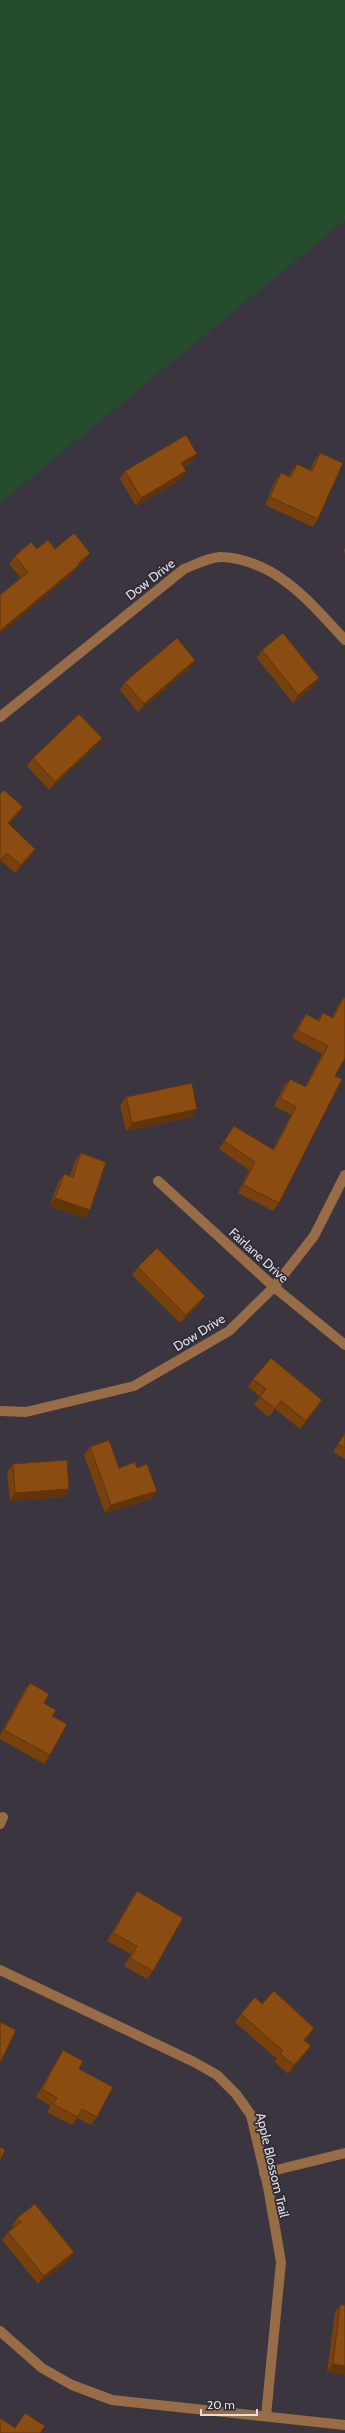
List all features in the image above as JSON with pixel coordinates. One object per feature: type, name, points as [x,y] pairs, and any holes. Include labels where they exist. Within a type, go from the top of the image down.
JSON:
[{"type":"street","name":"Dow Drive","points":[[0,717],[184,569],[221,556],[261,566],[305,595],[345,640]]},
{"type":"street","name":"Dow Drive","points":[[0,1411],[26,1412],[134,1386],[229,1331],[274,1287],[314,1236],[345,1175]]},
{"type":"street","name":"Fairlane Drive","points":[[158,1181],[274,1287],[345,1345]]},
{"type":"street","name":"Apple Blossom Trail","points":[[0,1970],[194,2062],[217,2075],[236,2094],[251,2115],[281,2262],[266,2416]]},
{"type":"street","points":[[264,2173],[345,2154]]},
{"type":"street","points":[[0,2331],[42,2368],[72,2385],[112,2400],[345,2425]]},
{"type":"green space","points":[[0,0],[345,0],[345,220],[0,503]]},
{"type":"building","points":[[186,435],[197,454],[181,463],[186,471],[141,498],[125,471]]},
{"type":"building","points":[[320,453],[343,463],[318,519],[270,497],[281,473],[291,477],[297,464],[312,471]]},
{"type":"building","points":[[74,533],[90,553],[78,564],[79,565],[0,631],[0,595],[28,572],[15,556],[31,542],[37,549],[48,540],[55,549]]},
{"type":"building","points":[[283,633],[319,678],[298,695],[262,650]]},
{"type":"building","points":[[177,638],[195,660],[144,704],[125,682]]},
{"type":"building","points":[[79,714],[102,738],[55,782],[33,758]]},
{"type":"building","points":[[4,790],[23,807],[8,823],[35,849],[21,865],[7,853],[0,861],[0,794]]},
{"type":"building","points":[[344,997],[345,1058],[335,1076],[342,1079],[279,1203],[243,1185],[255,1162],[224,1141],[234,1126],[274,1150],[296,1107],[280,1098],[290,1079],[306,1087],[328,1046],[297,1030],[306,1014],[319,1021],[323,1013],[333,1018]]},
{"type":"building","points":[[192,1083],[197,1109],[132,1123],[126,1097]]},
{"type":"building","points":[[81,1153],[106,1162],[90,1210],[55,1198],[64,1174],[73,1177]]},
{"type":"building","points":[[157,1248],[205,1296],[186,1315],[138,1267]]},
{"type":"building","points":[[271,1358],[322,1400],[306,1421],[281,1401],[275,1409],[260,1397],[266,1389],[253,1379]]},
{"type":"building","points":[[345,1433],[345,1448],[338,1444]]},
{"type":"building","points":[[109,1440],[119,1468],[135,1462],[137,1468],[147,1464],[157,1491],[111,1505],[90,1447]]},
{"type":"building","points":[[67,1460],[69,1489],[15,1493],[13,1464]]},
{"type":"building","points":[[30,1683],[49,1694],[44,1703],[56,1710],[52,1716],[67,1724],[50,1755],[4,1730]]},
{"type":"building","points":[[137,1891],[183,1918],[153,1971],[130,1958],[137,1946],[113,1933]]},
{"type":"building","points":[[274,1991],[314,2028],[304,2040],[311,2046],[294,2065],[280,2054],[283,2051],[241,2014],[255,1997],[262,2004]]},
{"type":"building","points":[[0,2022],[16,2030],[0,2063]]},
{"type":"building","points":[[63,2050],[83,2061],[79,2069],[113,2087],[97,2117],[82,2109],[78,2117],[53,2104],[57,2098],[42,2089]]},
{"type":"building","points":[[0,2147],[5,2150],[0,2160]]},
{"type":"building","points":[[35,2204],[74,2252],[44,2276],[8,2232],[21,2222],[17,2218]]},
{"type":"building","points":[[340,2305],[345,2305],[345,2366],[333,2364]]},
{"type":"building","points":[[25,2413],[45,2426],[40,2433],[0,2433],[0,2418],[15,2428]]}]
